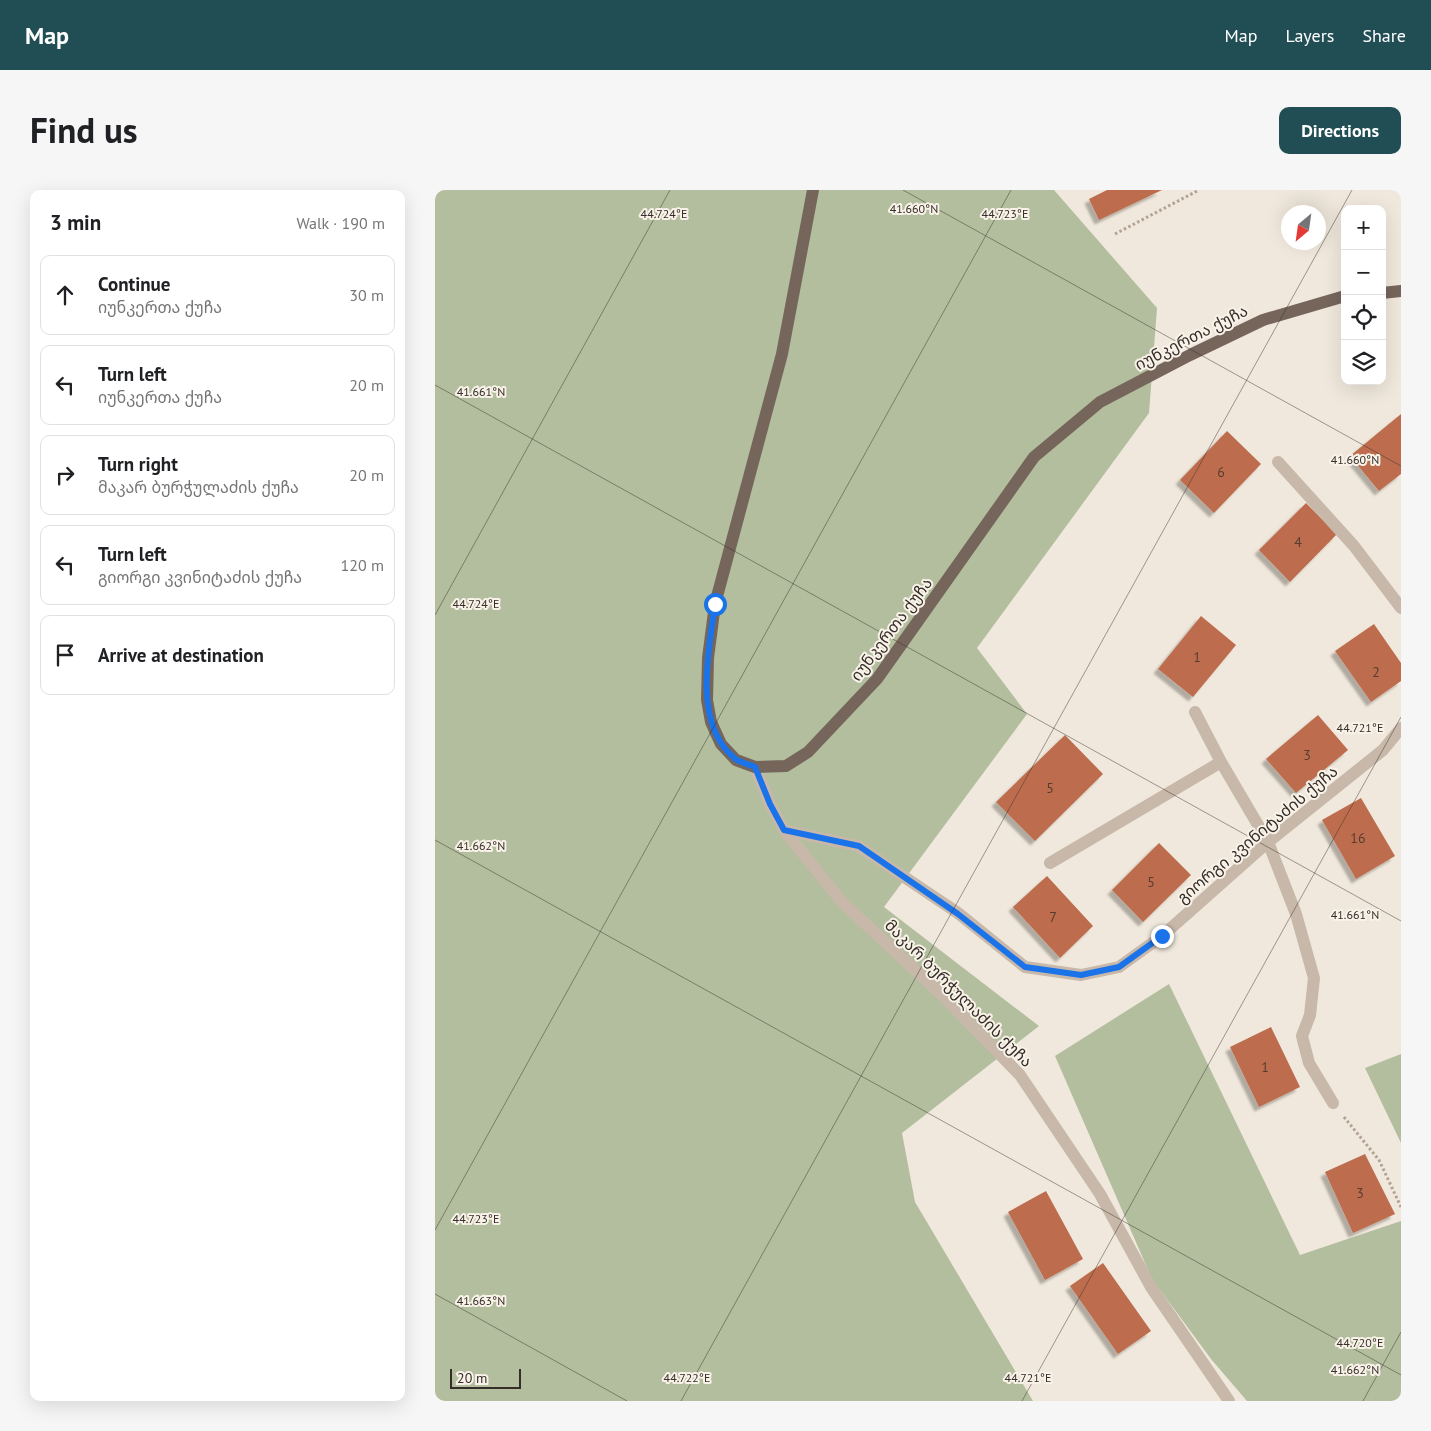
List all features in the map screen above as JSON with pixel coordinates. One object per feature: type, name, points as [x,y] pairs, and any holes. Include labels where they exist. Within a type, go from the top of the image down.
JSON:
[{"type":"main road","name":"იუნკერთა ქუჩა","points":[[813,190],[782,354],[715,604],[708,658],[707,700],[711,722],[721,744],[736,760],[755,767],[786,766],[808,752],[877,678],[1034,457],[1101,402],[1190,355],[1263,320],[1341,297]]},
{"type":"main road","points":[[1386,293],[1401,291]]},
{"type":"street","points":[[1279,462],[1354,546],[1401,608]]},
{"type":"street","points":[[1195,712],[1221,762],[1268,842],[1296,914],[1314,978],[1310,1015],[1302,1036],[1309,1063],[1333,1103]]},
{"type":"street","name":"გიორგი კვინიტაძის ქუჩა","points":[[784,830],[859,846],[958,914],[1025,967],[1081,975],[1119,967],[1155,942],[1268,842],[1383,750],[1401,728]]},
{"type":"street","points":[[1050,863],[1221,762]]},
{"type":"street","name":"მაკარ ბურჭულაძის ქუჩა","points":[[755,767],[770,804],[784,830],[842,902],[944,997],[1020,1075],[1100,1194],[1151,1287],[1229,1401]]},
{"type":"path","points":[[1115,234],[1199,190]]},
{"type":"path","points":[[1333,1103],[1379,1160],[1401,1206]]},
{"type":"green space","points":[[435,190],[1054,190],[1157,308],[1149,413],[977,648],[1027,714],[884,907],[1039,1026],[902,1133],[915,1202],[1033,1401],[435,1401]]},
{"type":"green space","points":[[1169,984],[1300,1255],[1401,1221],[1401,1401],[1247,1401],[1211,1359],[1152,1279],[1055,1056]]},
{"type":"green space","points":[[1401,1054],[1401,1143],[1365,1068]]},
{"type":"building","points":[[1107,190],[1162,190],[1099,220],[1089,199]]},
{"type":"building","points":[[1401,414],[1401,474],[1379,491],[1350,456]]},
{"type":"building","points":[[1227,431],[1261,464],[1214,513],[1180,480]]},
{"type":"building","points":[[1306,503],[1337,534],[1290,582],[1259,550]]},
{"type":"building","points":[[1201,616],[1236,645],[1193,697],[1158,669]]},
{"type":"building","points":[[1374,624],[1401,663],[1401,681],[1371,702],[1335,651]]},
{"type":"building","points":[[1318,715],[1348,750],[1296,793],[1266,759]]},
{"type":"building","points":[[1065,735],[1103,774],[1035,841],[996,802]]},
{"type":"building","points":[[1361,798],[1395,856],[1356,879],[1322,820]]},
{"type":"building","points":[[1159,843],[1191,875],[1143,922],[1112,890]]},
{"type":"building","points":[[1047,876],[1093,926],[1060,958],[1013,907]]},
{"type":"building","points":[[1271,1027],[1300,1087],[1259,1107],[1230,1047]]},
{"type":"building","points":[[1365,1154],[1395,1214],[1353,1233],[1325,1172]]},
{"type":"building","points":[[1046,1191],[1083,1259],[1045,1280],[1008,1212]]},
{"type":"building","points":[[1103,1263],[1151,1331],[1118,1354],[1070,1286]]},
{"type":"route","points":[[715,604],[708,658],[707,700],[711,722],[721,744],[736,760],[755,767],[770,804],[784,830],[859,846],[958,914],[1025,967],[1081,975],[1119,967],[1162,936]]}]
